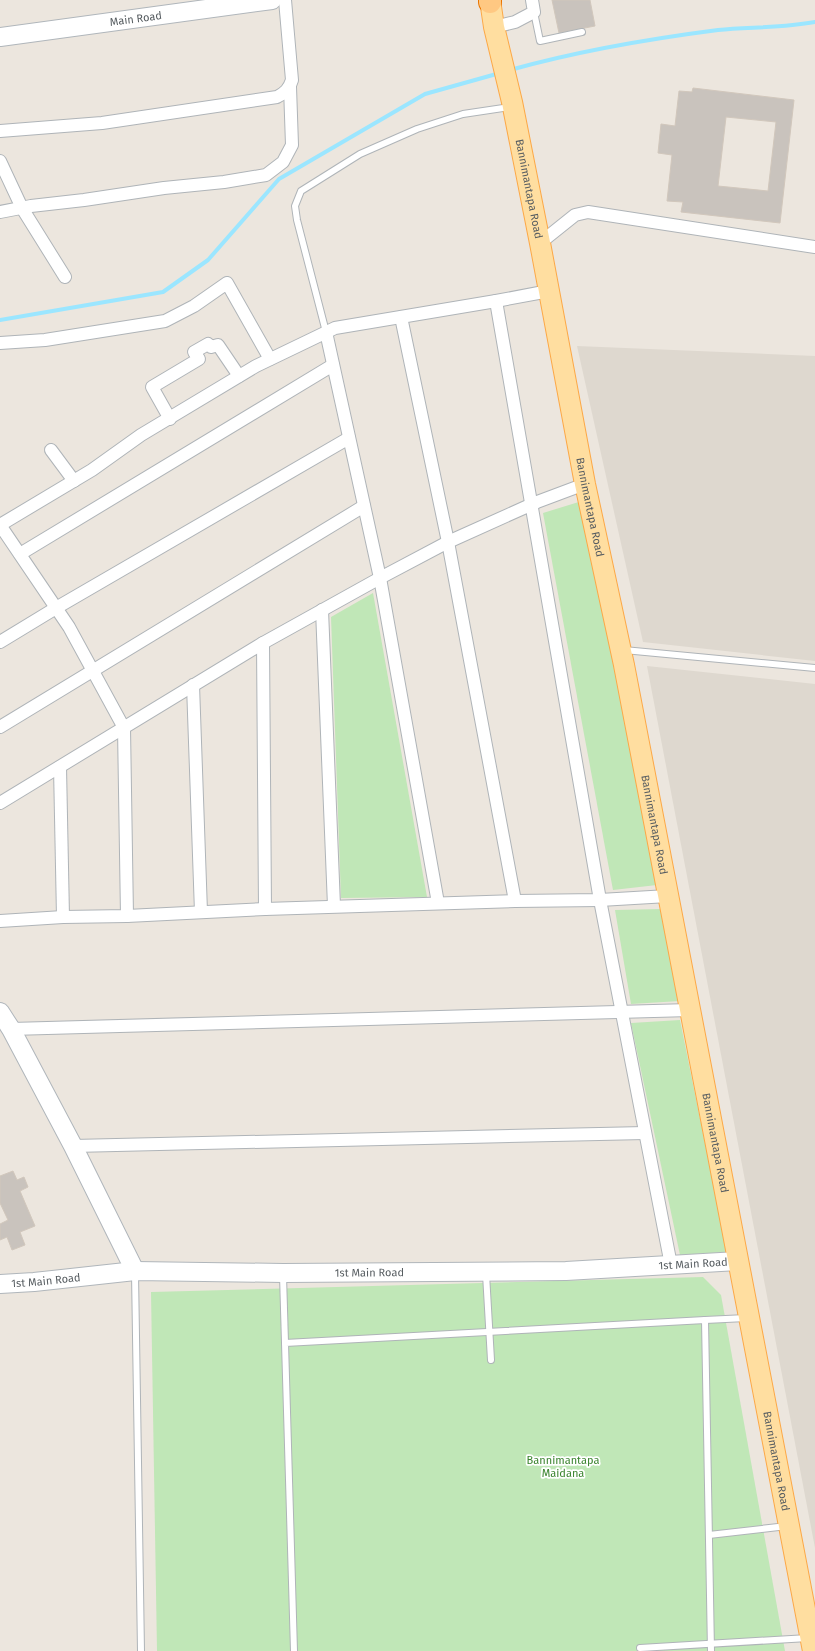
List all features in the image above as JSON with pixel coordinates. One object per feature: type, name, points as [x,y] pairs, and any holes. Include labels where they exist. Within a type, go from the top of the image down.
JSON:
[{"type":"main road","name":"Bannimantapa Road","points":[[490,1],[495,32],[513,104],[585,484],[620,650],[812,1644]]},
{"type":"street","name":"Main Road","points":[[0,37],[272,0]]},
{"type":"street","points":[[0,212],[266,175],[283,162],[292,145],[290,87],[292,80],[285,0]]},
{"type":"street","points":[[495,32],[515,22],[533,6]]},
{"type":"street","points":[[0,131],[102,123],[194,110],[277,97],[284,94],[290,87]]},
{"type":"street","points":[[0,161],[22,208],[65,277]]},
{"type":"street","points":[[540,244],[574,215],[588,212],[815,247]]},
{"type":"street","points":[[0,343],[44,340],[165,321],[194,306],[227,283],[270,359]]},
{"type":"street","points":[[127,916],[124,728],[69,627],[0,525],[92,470],[141,435],[170,419],[239,376],[270,359],[335,328],[549,291]]},
{"type":"street","points":[[496,301],[600,900],[671,1266]]},
{"type":"street","points":[[401,317],[448,542],[515,901]]},
{"type":"street","points":[[326,332],[380,578],[438,903]]},
{"type":"street","points":[[170,419],[152,386],[199,359],[194,352],[208,344],[211,347],[218,345],[239,376]]},
{"type":"street","points":[[20,554],[333,365]]},
{"type":"street","points":[[0,642],[349,438]]},
{"type":"street","points":[[51,450],[74,481]]},
{"type":"street","points":[[0,803],[263,643],[380,578],[448,542],[531,505],[585,484]]},
{"type":"street","points":[[0,727],[364,506]]},
{"type":"street","points":[[322,610],[334,906]]},
{"type":"street","points":[[263,643],[265,909]]},
{"type":"street","points":[[193,685],[201,912]]},
{"type":"street","points":[[60,767],[63,917]]},
{"type":"street","points":[[0,922],[63,917],[127,916],[334,906],[600,900],[668,896]]},
{"type":"street","points":[[11,1029],[690,1010]]},
{"type":"street","points":[[0,1012],[11,1029],[73,1146],[135,1271]]},
{"type":"street","points":[[73,1146],[645,1133]]},
{"type":"street","name":"1st Main Road","points":[[0,1284],[34,1282],[135,1271],[283,1273],[566,1271],[738,1261]]},
{"type":"lane","points":[[533,6],[540,41],[582,32]]},
{"type":"lane","points":[[326,332],[297,220],[295,206],[301,192],[360,154],[417,129],[463,114],[513,104]]},
{"type":"lane","points":[[620,650],[815,668]]},
{"type":"lane","points":[[135,1271],[141,1651]]},
{"type":"lane","points":[[486,1272],[491,1360]]},
{"type":"lane","points":[[283,1273],[294,1651]]},
{"type":"lane","points":[[285,1343],[749,1318]]},
{"type":"lane","points":[[705,1320],[711,1648]]},
{"type":"lane","points":[[709,1535],[789,1525]]},
{"type":"lane","points":[[640,1648],[711,1648],[812,1644]]},
{"type":"shaded area","points":[[577,346],[815,356],[815,661],[643,642]]},
{"type":"shaded area","points":[[647,666],[815,684],[815,1548]]},
{"type":"green space","points":[[582,501],[657,885],[613,890],[543,513]]},
{"type":"green space","points":[[373,593],[427,897],[341,898],[331,617]]},
{"type":"green space","points":[[661,909],[680,1001],[631,1004],[615,910]]},
{"type":"green space","points":[[680,1020],[727,1252],[680,1255],[631,1023]]},
{"type":"green space","name":"Bannimantapa Maidana","points":[[703,1277],[721,1295],[785,1651],[157,1651],[151,1292]]},
{"type":"building","points":[[552,0],[590,0],[595,26],[559,33]]},
{"type":"building","points":[[693,88],[794,100],[780,223],[681,212],[683,202],[667,201],[672,155],[658,153],[661,124],[675,126],[679,91],[692,92]],"holes":[[[726,117],[776,122],[768,191],[718,186]]]},
{"type":"building","points":[[13,1171],[17,1180],[24,1177],[28,1187],[20,1191],[35,1226],[20,1232],[25,1245],[12,1250],[7,1237],[0,1240],[0,1224],[8,1220],[0,1203],[0,1176]]},
{"type":"waterway","points":[[510,70],[587,51],[666,37],[718,30],[815,22]]},
{"type":"waterway","points":[[0,320],[163,292],[208,260],[279,179],[425,94],[500,73]]}]
